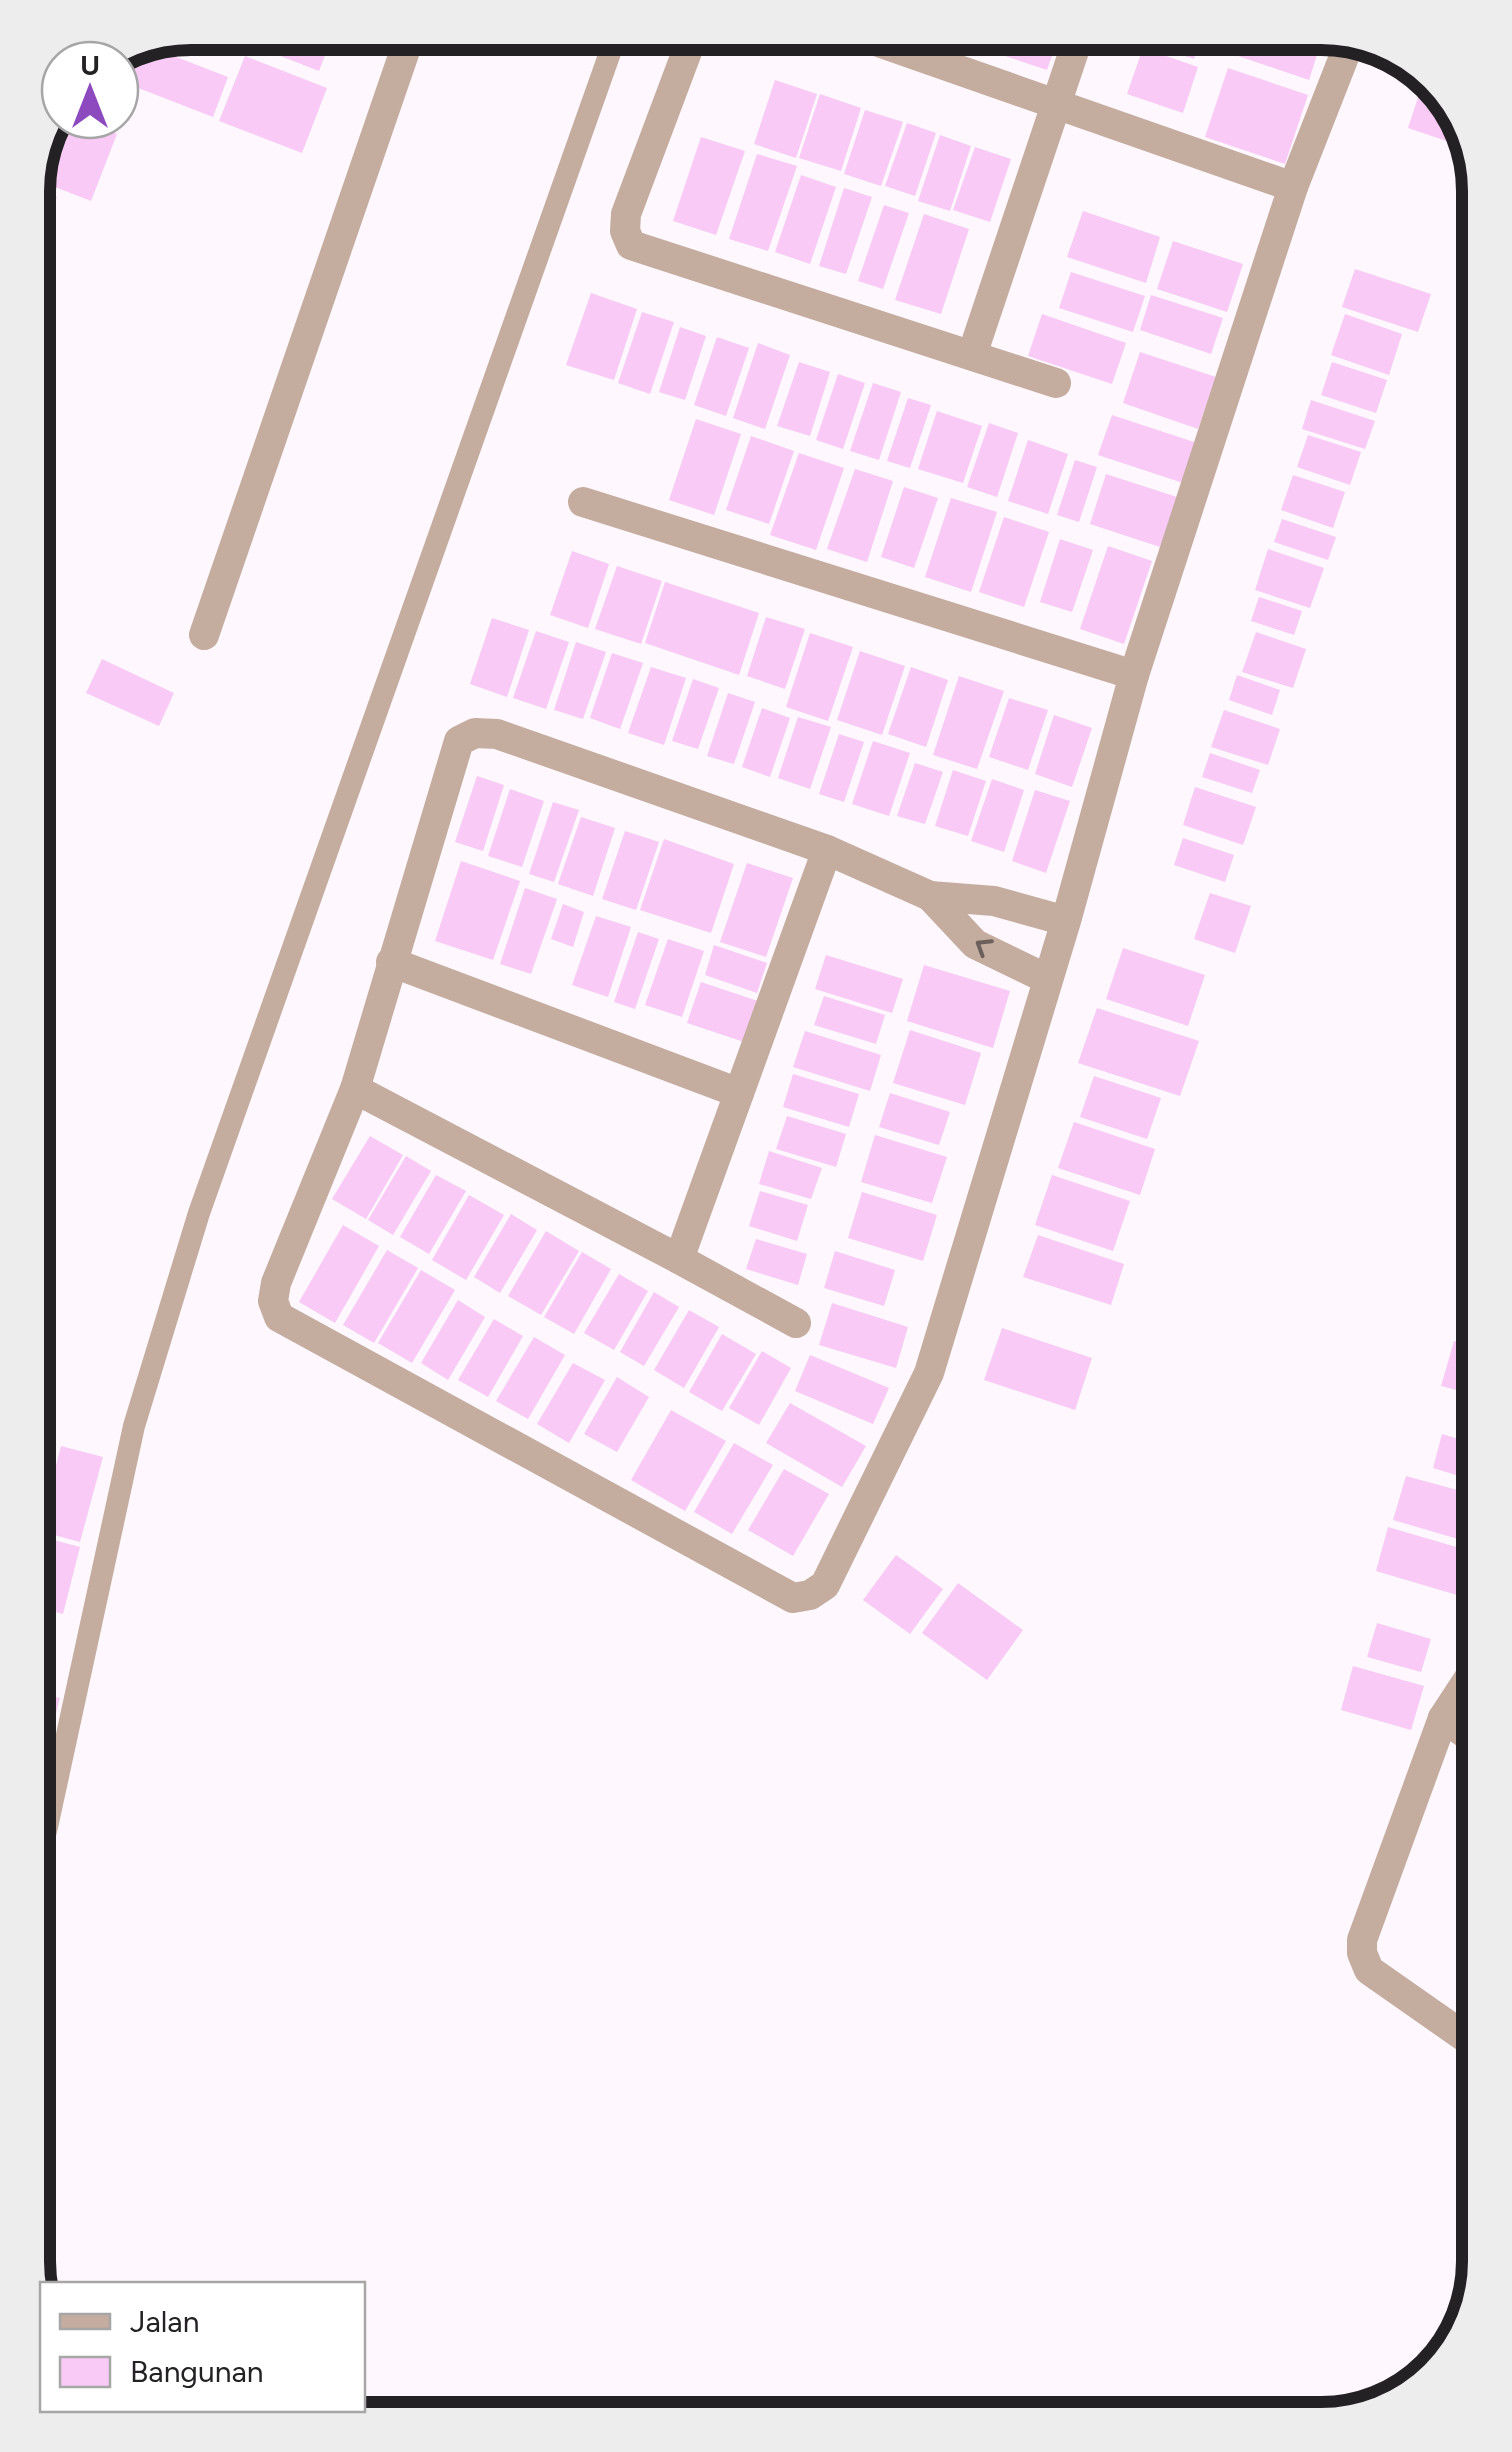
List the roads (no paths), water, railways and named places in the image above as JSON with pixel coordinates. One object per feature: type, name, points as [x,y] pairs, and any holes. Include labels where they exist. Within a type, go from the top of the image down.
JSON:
[{"type":"street","points":[[204,636],[405,50]]},
{"type":"street","points":[[688,50],[626,214],[625,232],[632,245],[1056,384]]},
{"type":"street","points":[[902,50],[1294,187]]},
{"type":"street","points":[[972,354],[1074,50]]},
{"type":"street","points":[[1066,921],[994,901],[930,896],[827,850],[497,734],[475,733],[459,741],[355,1089],[276,1283],[274,1301],[278,1317],[794,1598],[810,1595],[825,1585],[929,1373],[1066,921],[1134,676],[1294,187],[1346,53]]},
{"type":"street","points":[[582,502],[1134,676]]},
{"type":"street","points":[[679,1259],[827,850]]},
{"type":"street","points":[[930,896],[975,944],[1047,979]]},
{"type":"street","points":[[391,962],[740,1093]]},
{"type":"street","points":[[355,1089],[796,1322]]},
{"type":"street","points":[[1462,1690],[1443,1718],[1365,1925],[1362,1952],[1369,1970],[1462,2035]]},
{"type":"street","points":[[1443,1718],[1462,1731]]},
{"type":"lane","points":[[50,1813],[134,1426],[199,1213],[612,50]]}]
